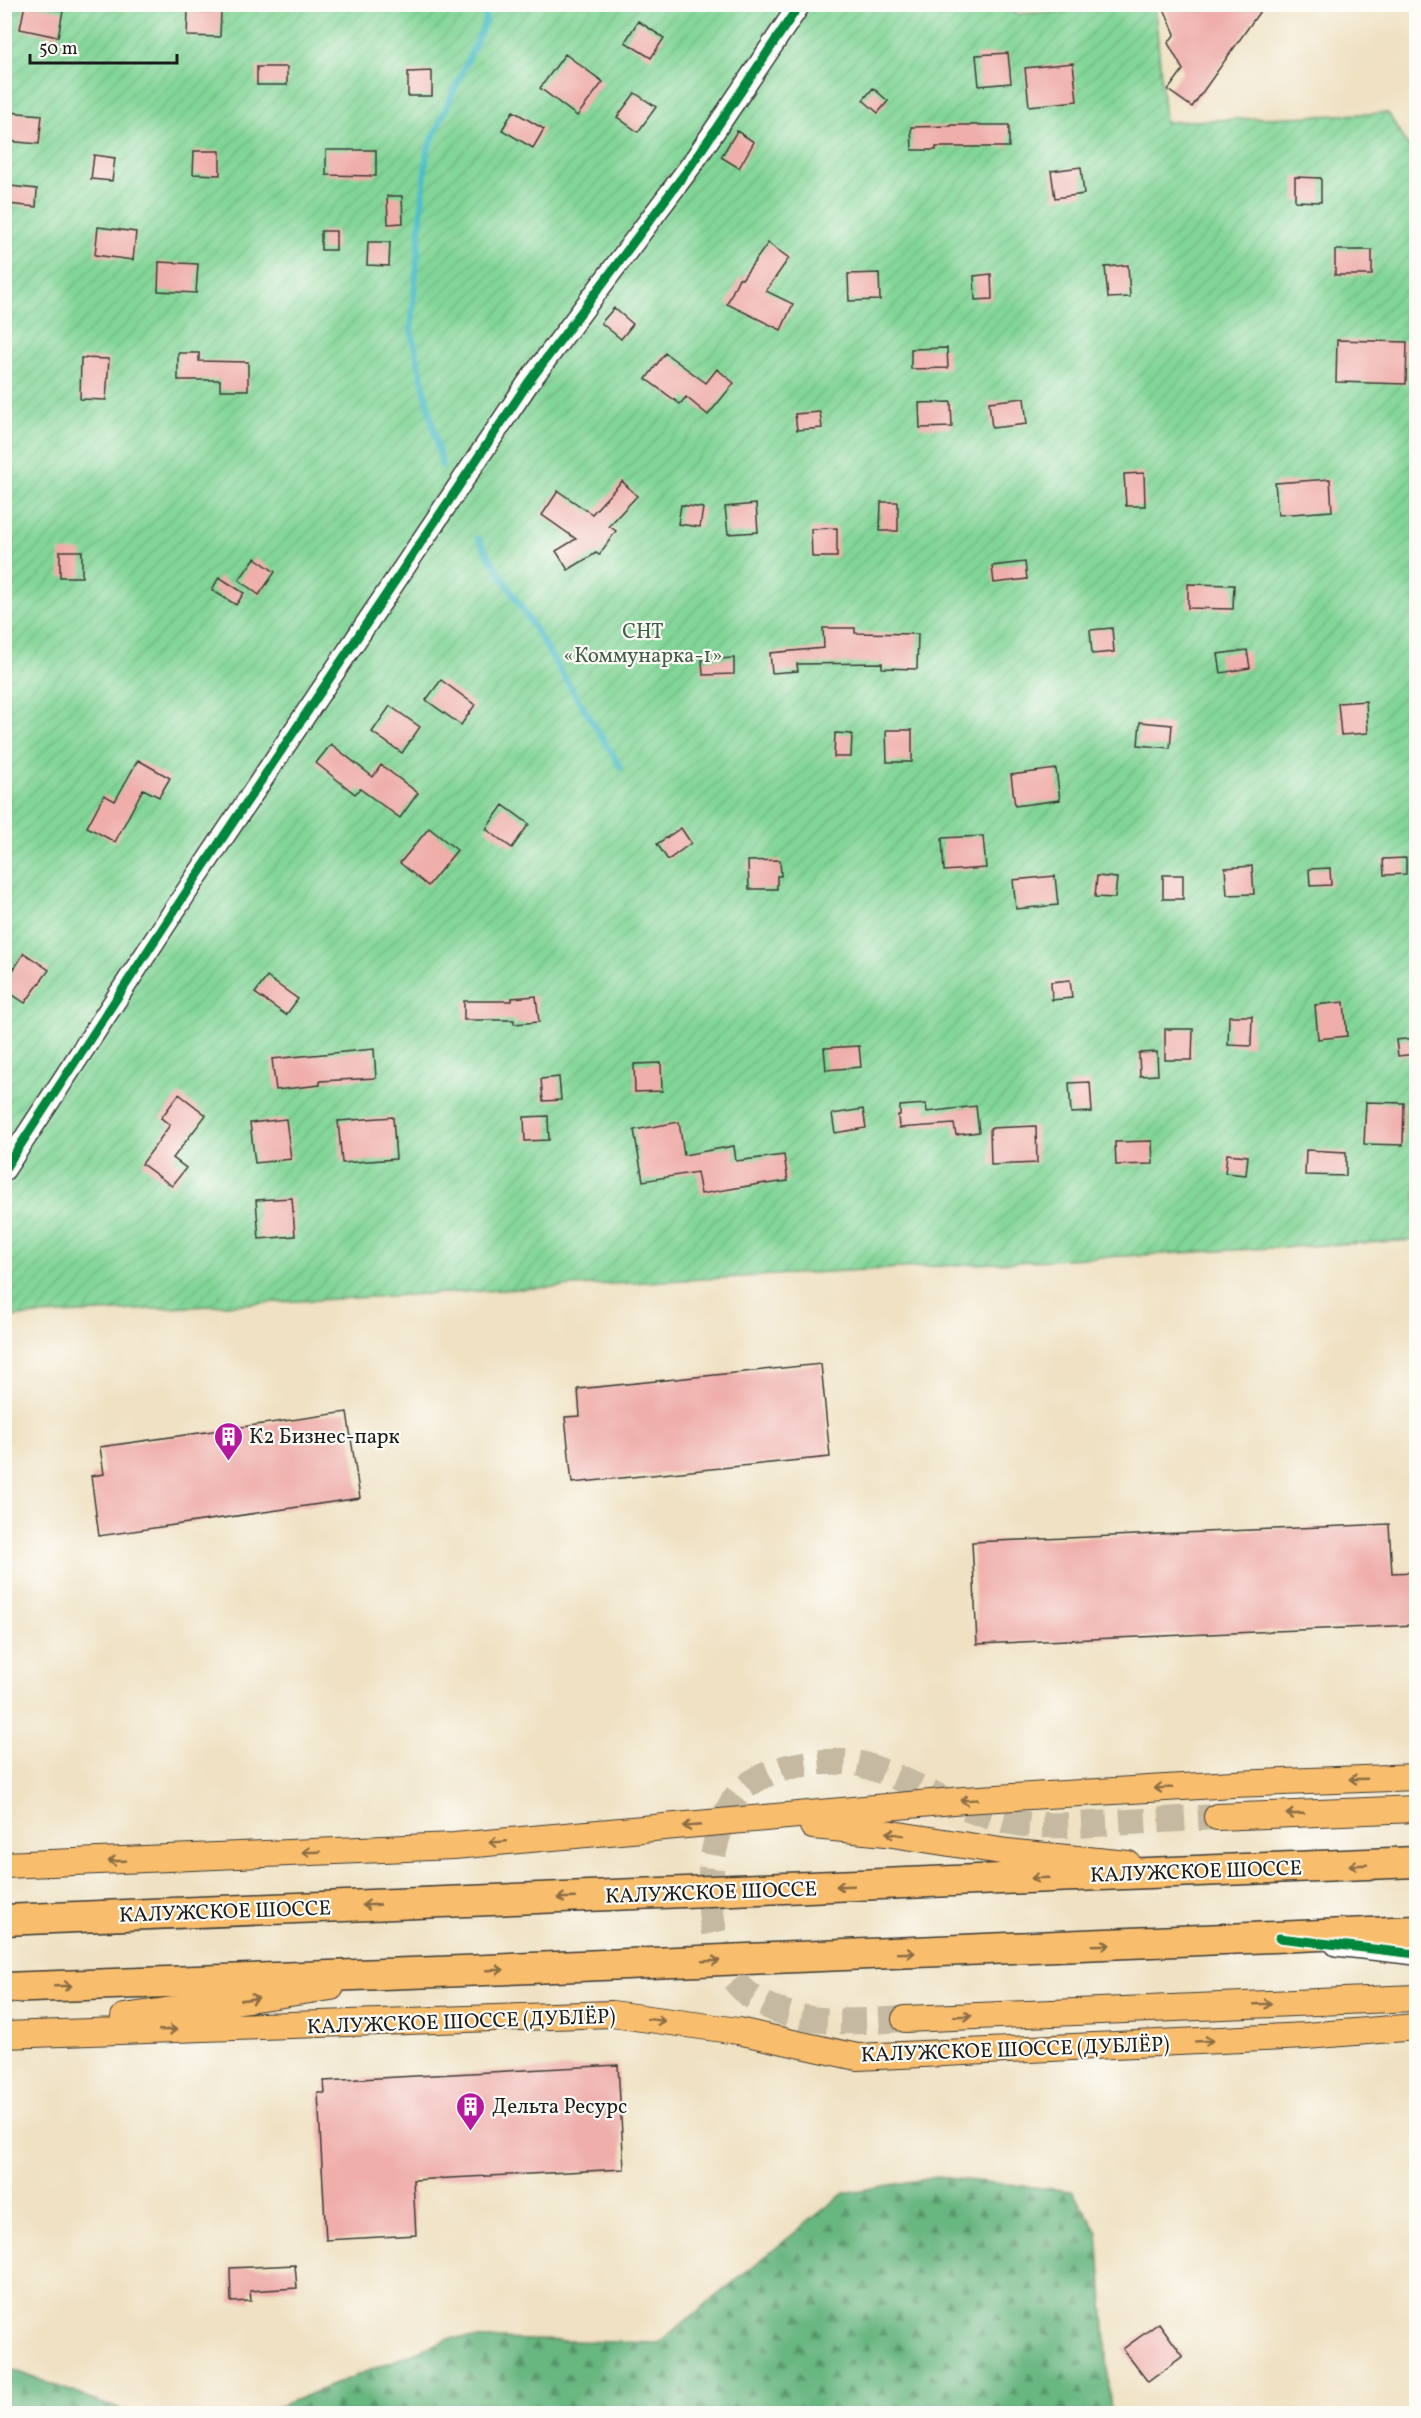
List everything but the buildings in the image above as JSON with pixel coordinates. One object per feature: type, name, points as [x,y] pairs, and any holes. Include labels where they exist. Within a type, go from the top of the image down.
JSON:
[{"type":"highway","name":"КАЛУЖСКОЕ ШОССЕ","points":[[4,1920],[1416,1862]]},
{"type":"highway","points":[[4,1988],[1416,1931]]},
{"type":"main road","points":[[4,1865],[454,1846],[964,1800],[1233,1784],[1416,1777]]},
{"type":"main road","points":[[1216,1817],[1416,1809]]},
{"type":"main road","points":[[750,1821],[886,1833],[1007,1852],[1203,1871]]},
{"type":"main road","points":[[4,2034],[437,1972]]},
{"type":"main road","points":[[905,2019],[1416,1998]]},
{"type":"main road","name":"КАЛУЖСКОЕ ШОССЕ (ДУБЛЁР)","points":[[4,2034],[612,2014],[738,2031],[857,2057],[1306,2036],[1416,2027]]},
{"type":"street","points":[[4,1170],[192,882],[528,383],[692,165],[800,4]]},
{"type":"street","points":[[1279,1938],[1416,1954]]},
{"type":"green space","name":"СНТ «Коммунарка-1»","points":[[5,5],[1020,5],[1014,14],[1155,7],[1165,122],[1388,113],[1416,159],[1416,1240],[5,1317]]},
{"type":"green space","points":[[937,2177],[1072,2191],[1098,2232],[1111,2413],[262,2413],[451,2338],[658,2343],[844,2193]]},
{"type":"green space","points":[[5,2367],[130,2413],[5,2413]]},
{"type":"waterway","points":[[442,466],[411,330],[427,151],[486,20],[483,4]]},
{"type":"waterway","points":[[1414,99],[1416,103]]},
{"type":"waterway","points":[[478,538],[621,768]]},
{"type":"tunnel","points":[[905,2019],[823,2020],[783,2012],[747,1993],[731,1975],[720,1952],[713,1925],[710,1895],[712,1865],[717,1837],[727,1812],[740,1792],[750,1783],[796,1765],[847,1762],[883,1772],[996,1819],[1017,1823],[1076,1825],[1217,1817]]},
{"type":"cycle path","points":[[4,1170],[193,882],[528,383],[692,164],[800,4]]},
{"type":"cycle path","points":[[1279,1938],[1416,1954]]},
{"type":"place","name":"К2 Бизнес-парк","points":[[228,1462]]},
{"type":"place","name":"Дельта Ресурс","points":[[471,2132]]}]
